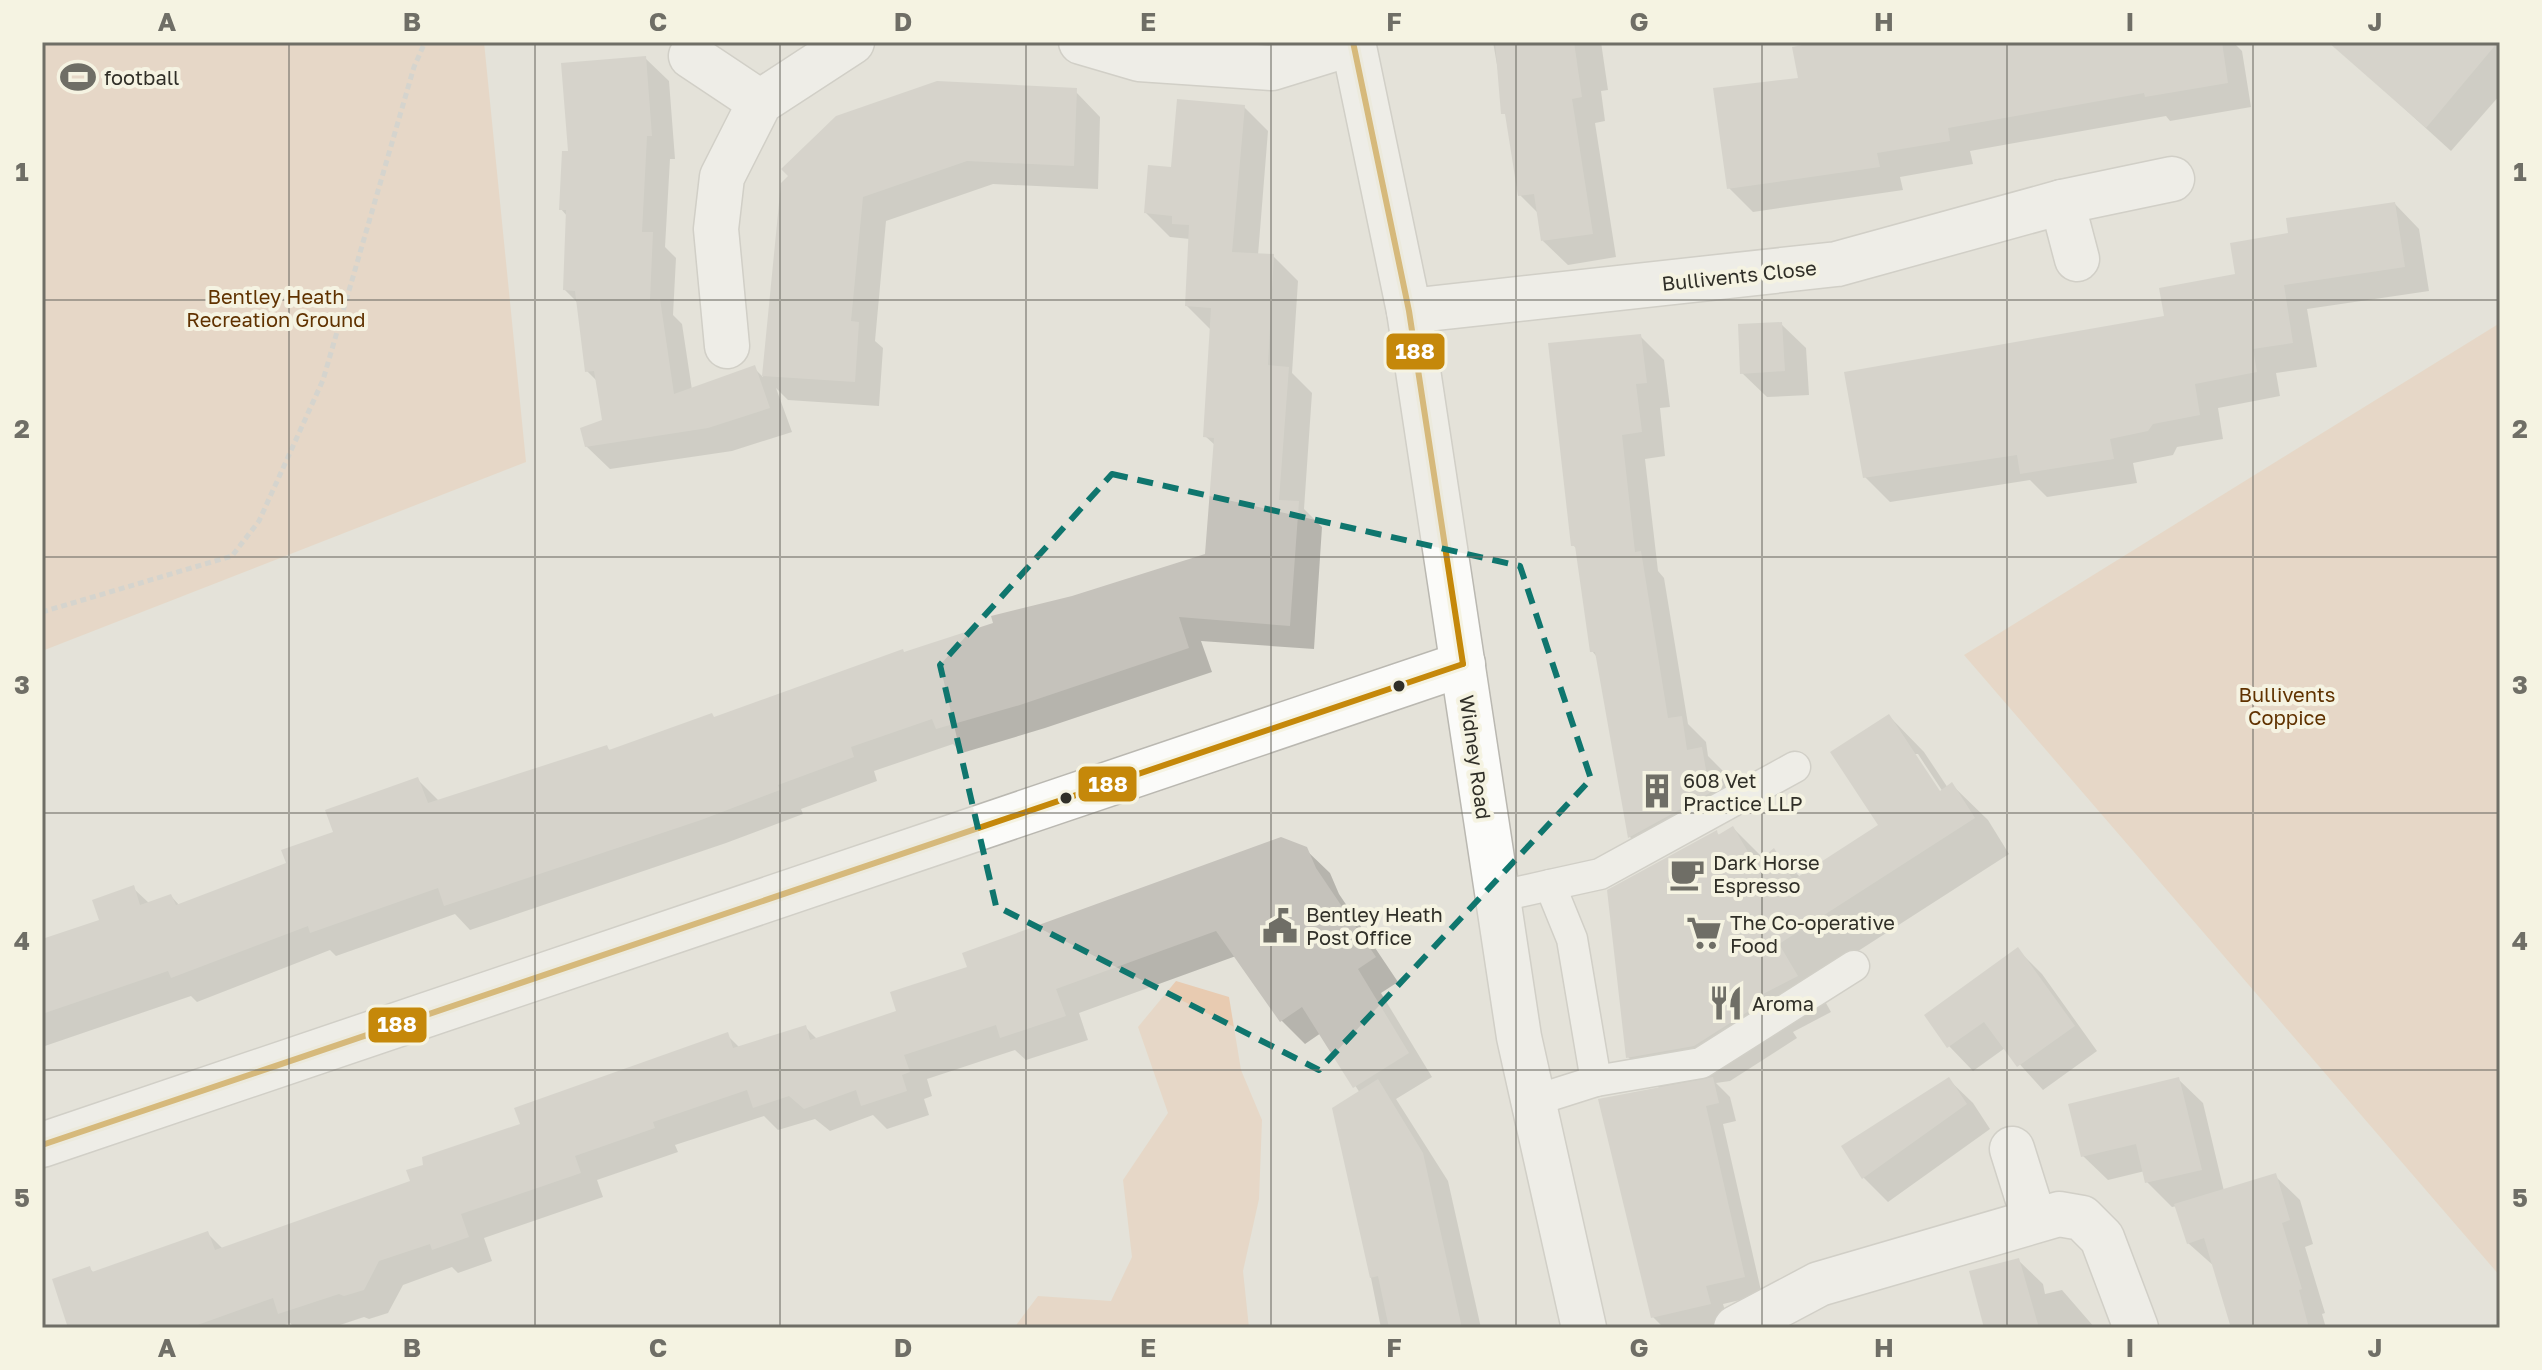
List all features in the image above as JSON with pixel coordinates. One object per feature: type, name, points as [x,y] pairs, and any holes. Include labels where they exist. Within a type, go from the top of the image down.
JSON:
[{"type":"street","points":[[727,346],[716,229],[722,177],[760,102],[852,42]]},
{"type":"street","points":[[1081,42],[1139,59],[1272,68],[1353,43]]},
{"type":"street","name":"Widney Road","points":[[1353,43],[1409,311],[1496,897],[1533,1101],[1584,1328]]},
{"type":"street","points":[[691,56],[760,102]]},
{"type":"street","name":"Bullivents Close","points":[[1409,311],[1837,264],[2062,202],[2172,179]]},
{"type":"street","points":[[2062,202],[2077,259]]},
{"type":"street","points":[[42,1145],[1463,664]]},
{"type":"street","points":[[2012,1149],[2034,1219]]},
{"type":"street","points":[[1736,1328],[1819,1284],[2059,1214],[2082,1218],[2102,1238],[2136,1328]]},
{"type":"lane","points":[[1496,897],[1600,874],[1795,767]]},
{"type":"lane","points":[[1550,885],[1572,939],[1596,1081]]},
{"type":"lane","points":[[1533,1101],[1596,1081],[1701,1063],[1854,966]]},
{"type":"path","points":[[42,612],[232,556],[259,521],[323,380],[421,44]]},
{"type":"highlighted area","points":[[1112,474],[1520,566],[1591,779],[1319,1070],[996,906],[940,665]]},
{"type":"green space","name":"Bentley Heath Recreation Ground","points":[[42,42],[484,42],[526,462],[42,651]]},
{"type":"green space","name":"Bullivents Coppice","points":[[2500,323],[2500,1276],[1964,655]]},
{"type":"green space","points":[[1176,981],[1229,997],[1241,1070],[1262,1120],[1259,1199],[1243,1271],[1249,1328],[1014,1328],[1038,1296],[1111,1301],[1132,1257],[1123,1180],[1168,1113],[1138,1027]]},
{"type":"building","points":[[1495,42],[1574,42],[1582,97],[1572,99],[1593,234],[1541,241],[1534,194],[1518,196],[1505,114],[1501,114]]},
{"type":"building","points":[[1817,42],[2222,42],[2228,83],[2145,97],[2144,93],[1948,128],[1950,141],[1877,153],[1880,167],[1727,189],[1713,88],[1798,78],[1792,47]]},
{"type":"building","points":[[2328,42],[2498,42],[2426,128]]},
{"type":"building","points":[[646,56],[652,136],[647,136],[642,232],[653,232],[650,300],[660,299],[674,394],[755,365],[770,408],[708,428],[585,447],[580,428],[602,420],[594,371],[585,372],[575,291],[563,290],[566,210],[559,210],[562,151],[568,151],[561,63]]},
{"type":"building","points":[[937,81],[1077,88],[1074,166],[967,161],[863,197],[851,321],[859,322],[855,382],[762,376],[781,183],[788,176],[781,169],[836,116]]},
{"type":"building","points":[[1177,99],[1245,105],[1232,252],[1274,254],[1268,365],[1289,367],[1279,500],[1299,501],[1290,626],[1179,617],[1189,648],[1020,705],[936,729],[932,719],[851,747],[854,757],[778,785],[780,790],[701,820],[444,906],[438,888],[310,933],[308,926],[171,978],[168,971],[42,1014],[42,939],[99,920],[92,900],[134,885],[140,905],[171,894],[176,905],[286,863],[281,850],[333,832],[325,810],[418,777],[428,803],[607,745],[609,750],[712,713],[714,717],[903,649],[904,652],[993,623],[991,616],[1072,596],[1205,554],[1214,438],[1203,437],[1211,308],[1185,306],[1189,225],[1172,224],[1172,216],[1144,213],[1148,165],[1171,167]]},
{"type":"building","points":[[2395,202],[2405,267],[2284,285],[2293,343],[2253,349],[2257,372],[2195,384],[2200,415],[2153,424],[2148,431],[2110,439],[2114,459],[2020,474],[2017,455],[1863,478],[1844,372],[2164,316],[2159,288],[2235,274],[2230,243],[2288,233],[2286,218]]},
{"type":"building","points":[[1782,322],[1785,371],[1740,374],[1738,324]]},
{"type":"building","points":[[1641,334],[1647,383],[1636,384],[1642,432],[1622,435],[1635,552],[1641,551],[1668,718],[1682,716],[1687,750],[1702,747],[1710,793],[1628,838],[1595,652],[1590,652],[1575,546],[1571,546],[1548,343]]},
{"type":"building","points":[[1889,714],[1940,791],[1952,782],[1975,818],[1779,944],[1798,976],[1759,996],[1763,1002],[1694,1046],[1626,1058],[1607,890],[1717,830],[1718,835],[1733,826],[1755,864],[1774,848],[1793,880],[1878,825],[1830,752]]},
{"type":"building","points":[[1281,837],[1307,847],[1316,868],[1376,957],[1358,969],[1409,1053],[1353,1088],[1302,1007],[1280,1022],[1216,931],[1056,989],[1066,1016],[1000,1038],[996,1025],[904,1055],[910,1072],[902,1075],[907,1091],[861,1106],[856,1090],[804,1109],[789,1096],[753,1108],[747,1090],[653,1122],[655,1128],[575,1156],[581,1173],[461,1214],[469,1237],[432,1250],[430,1244],[379,1261],[364,1290],[344,1296],[339,1294],[278,1314],[273,1298],[189,1328],[68,1328],[52,1279],[90,1266],[92,1272],[208,1231],[215,1250],[410,1181],[406,1170],[423,1165],[422,1157],[520,1124],[514,1108],[728,1032],[733,1048],[806,1025],[810,1040],[896,1011],[890,992],[967,967],[962,953]]},
{"type":"building","points":[[2018,947],[2075,1026],[2017,1067],[1984,1022],[1947,1048],[1924,1015]]},
{"type":"building","points":[[1713,1077],[1719,1103],[1706,1106],[1745,1277],[1706,1286],[1711,1304],[1651,1318],[1598,1099]]},
{"type":"building","points":[[1949,1077],[1967,1104],[1862,1179],[1841,1146]]},
{"type":"building","points":[[2179,1077],[2202,1170],[2145,1183],[2136,1144],[2081,1157],[2068,1104]]},
{"type":"building","points":[[1378,1079],[1423,1153],[1462,1328],[1389,1328],[1378,1276],[1370,1278],[1332,1108]]},
{"type":"building","points":[[2276,1173],[2290,1220],[2282,1223],[2302,1289],[2299,1290],[2309,1328],[2231,1328],[2204,1238],[2187,1244],[2174,1204]]},
{"type":"building","points":[[2019,1258],[2039,1328],[1984,1328],[1969,1271]]},
{"type":"transit line","name":"188","points":[[1353,42],[1409,311],[1463,664]]},
{"type":"transit line","name":"188","points":[[42,1145],[1463,664]]},
{"type":"place","name":"football","points":[[78,77]]},
{"type":"place","name":"608 Vet Practice LLP","points":[[1657,791]]},
{"type":"place","name":"Dark Horse Espresso","points":[[1687,874]]},
{"type":"place","name":"Bentley Heath Post Office","points":[[1280,926]]},
{"type":"place","name":"The Co-operative Food","points":[[1704,933]]},
{"type":"place","name":"Aroma","points":[[1726,1003]]}]
